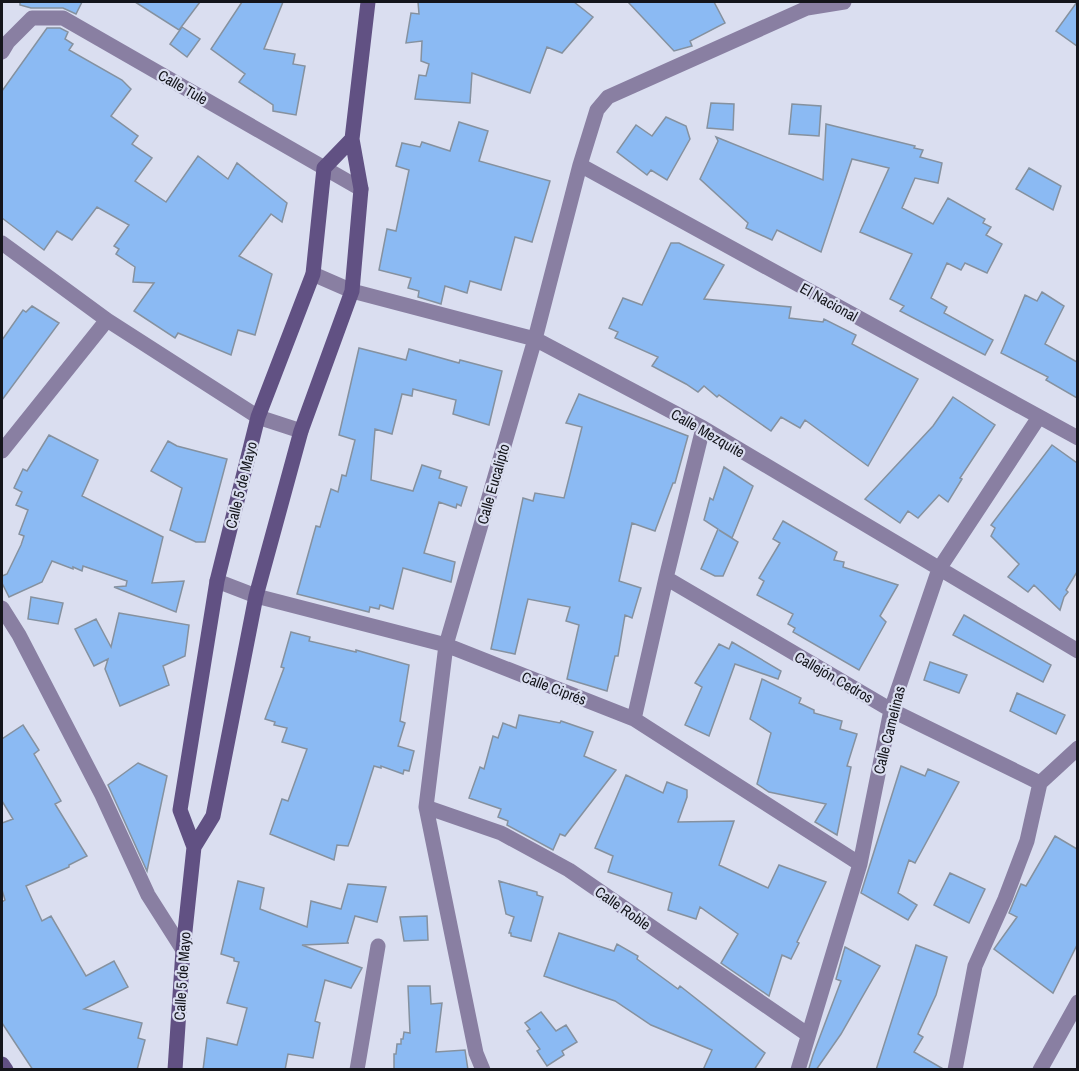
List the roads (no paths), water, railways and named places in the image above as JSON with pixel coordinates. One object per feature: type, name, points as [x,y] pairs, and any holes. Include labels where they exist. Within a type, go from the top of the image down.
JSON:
[{"type":"street","name":"Calle 5 de Mayo","points":[[175,1070],[183,950],[194,847],[213,816],[256,596],[301,431],[352,291],[361,189],[352,139],[368,2]]},
{"type":"street","name":"Calle Eucalipto","points":[[483,1070],[476,1053],[426,807],[446,645],[535,339],[580,165],[597,110],[608,97],[807,8],[844,2]]},
{"type":"street","name":"Calle Tule","points":[[4,44],[32,18],[63,18],[361,189]]},
{"type":"street","points":[[324,168],[352,139]]},
{"type":"street","name":"El Nacional","points":[[580,165],[1077,438]]},
{"type":"street","name":"Calle 5 de Mayo","points":[[194,847],[180,810],[217,582],[258,417],[313,274],[324,168]]},
{"type":"street","points":[[2,243],[106,320],[258,417],[301,431]]},
{"type":"street","name":"Calle Mezquite","points":[[313,274],[352,291],[535,339],[703,428],[1077,651]]},
{"type":"street","points":[[2,451],[106,320]]},
{"type":"street","name":"Calle Camelinas","points":[[798,1070],[860,864],[891,710],[939,569],[1039,417]]},
{"type":"street","points":[[634,718],[703,428]]},
{"type":"street","name":"Callejón Cedros","points":[[666,578],[891,710],[1040,783]]},
{"type":"street","name":"Calle Ciprés","points":[[217,582],[256,596],[446,645],[634,718],[860,864]]},
{"type":"street","points":[[2,608],[19,635],[97,785],[148,895],[183,950]]},
{"type":"street","points":[[955,1070],[975,966],[1005,899],[1027,841],[1040,783],[1077,748]]},
{"type":"street","name":"Calle Roble","points":[[426,807],[501,833],[569,870],[807,1034]]},
{"type":"street","points":[[357,1070],[378,945]]},
{"type":"street","points":[[1040,1070],[1077,1002]]},
{"type":"street","points":[[2,1064],[6,1070]]}]
